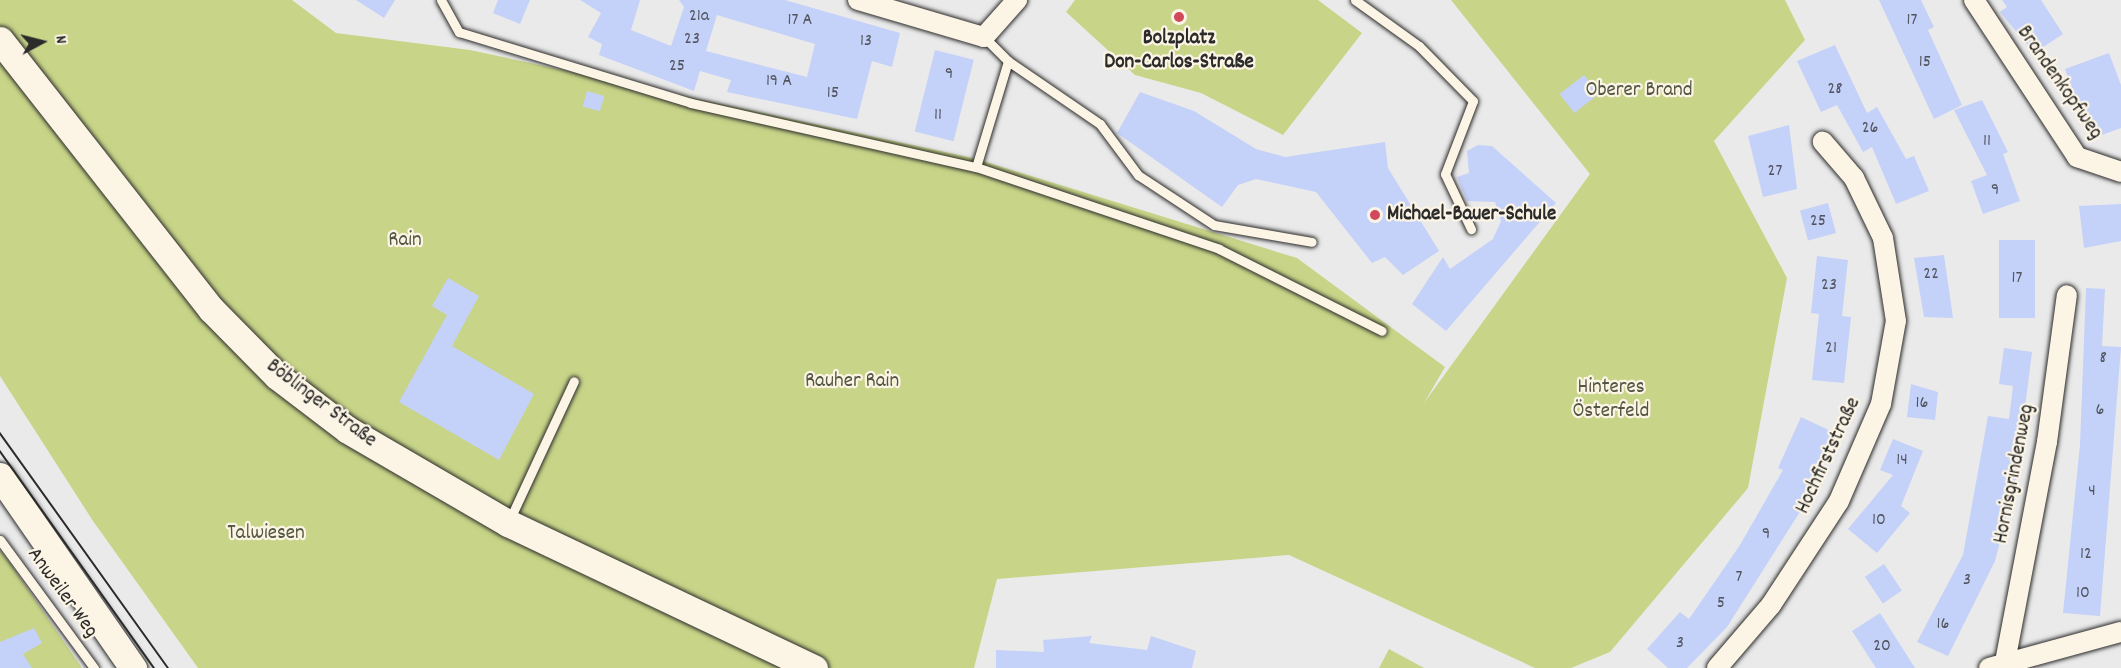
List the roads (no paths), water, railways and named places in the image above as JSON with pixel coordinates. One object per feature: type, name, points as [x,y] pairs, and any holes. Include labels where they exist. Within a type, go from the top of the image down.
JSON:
[{"type":"main road","name":"Böblinger Straße","points":[[0,40],[211,309],[277,376],[348,430],[508,523],[814,668]]},
{"type":"main road","points":[[0,476],[133,668]]},
{"type":"street","points":[[858,0],[984,37],[1017,0]]},
{"type":"street","name":"Brandenkopfweg","points":[[1974,0],[2077,157],[2121,172]]},
{"type":"street","name":"Hochfirststraße","points":[[1717,668],[1771,605],[1839,501],[1881,404],[1896,321],[1883,238],[1854,178],[1823,142]]},
{"type":"street","name":"Hornisgrindenweg","points":[[1997,665],[2047,442],[2067,295]]},
{"type":"street","points":[[1997,665],[2121,632]]},
{"type":"lane","points":[[441,0],[459,32],[691,103],[976,167],[1219,249],[1382,331]]},
{"type":"lane","points":[[1355,0],[1419,46],[1473,101],[1445,174],[1471,230]]},
{"type":"lane","points":[[984,37],[1008,61],[1100,124],[1138,175],[1214,225],[1312,242]]},
{"type":"lane","points":[[976,167],[1008,61]]},
{"type":"lane","points":[[508,523],[574,381]]},
{"type":"lane","name":"Anweiler Weg","points":[[0,540],[94,668]]},
{"type":"tram line","points":[[0,433],[168,668]]},
{"type":"tram line","points":[[0,451],[154,668]]},
{"type":"place","name":"Bolzplatz Don-Carlos-Straße","points":[[1179,17]]},
{"type":"place","name":"Michael-Bauer-Schule","points":[[1375,215]]},
{"type":"park label","name":"Oberer Brand","points":[[1639,91]]},
{"type":"park label","name":"Rain","points":[[405,241]]},
{"type":"park label","name":"Rauher Rain","points":[[852,382]]},
{"type":"park label","name":"Hinteres Österfeld","points":[[1611,400]]},
{"type":"park label","name":"Talwiesen","points":[[266,534]]}]
